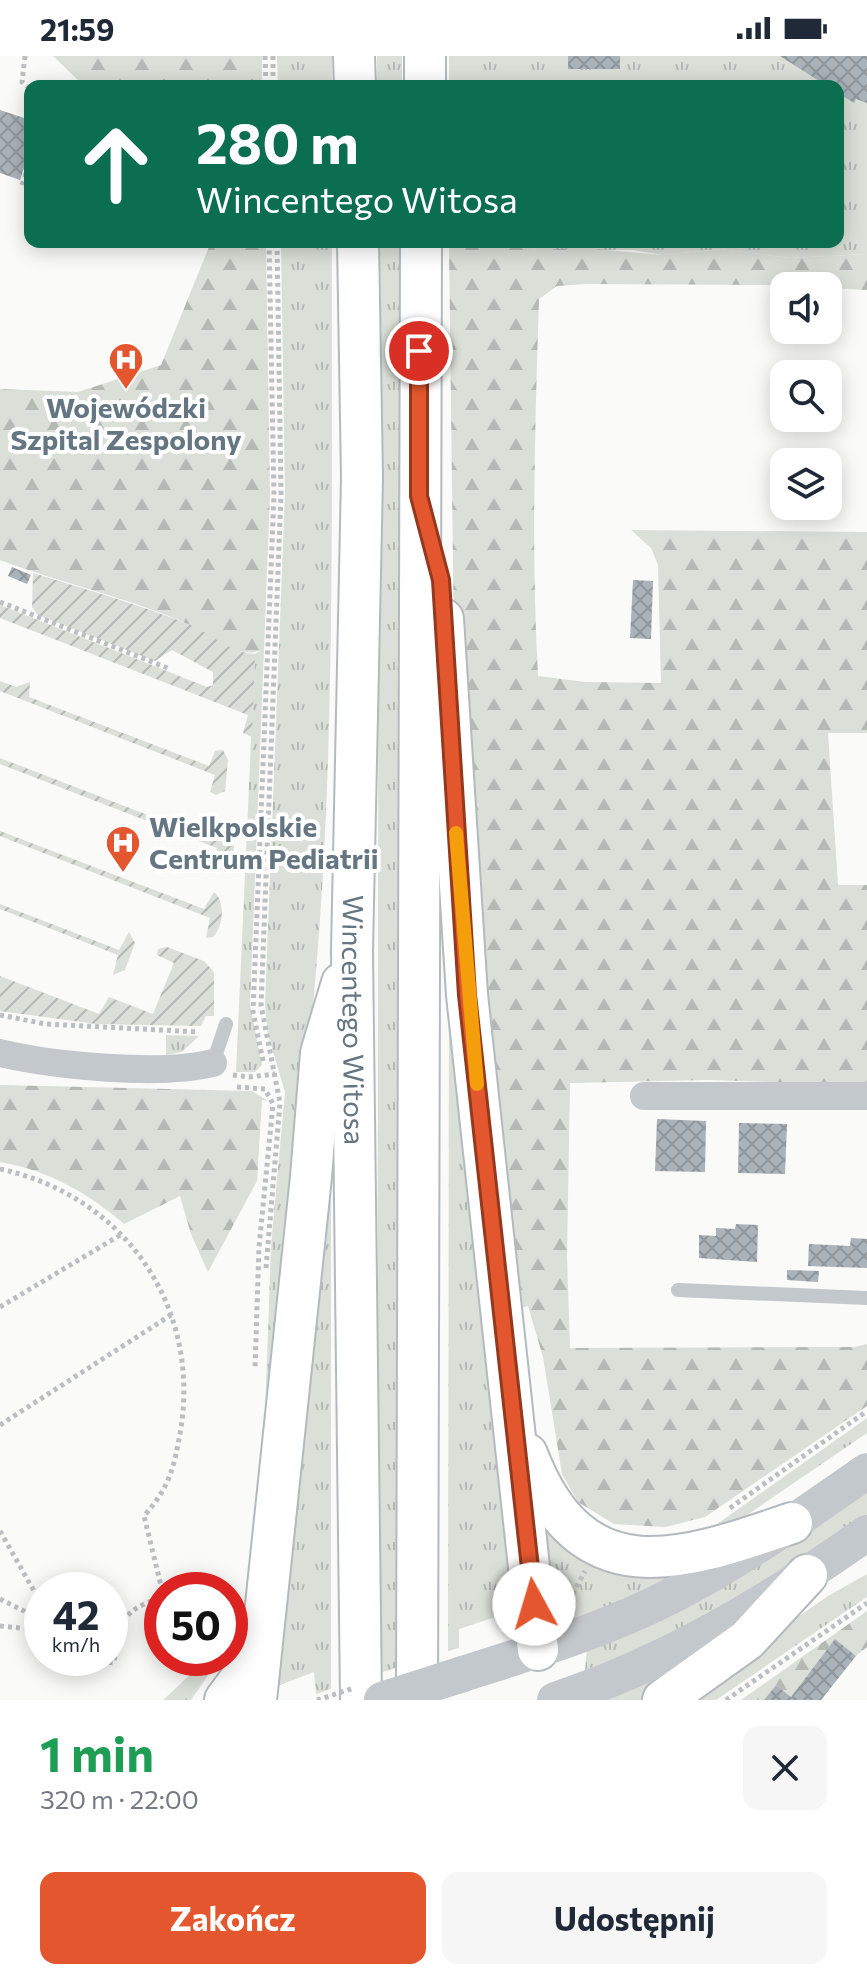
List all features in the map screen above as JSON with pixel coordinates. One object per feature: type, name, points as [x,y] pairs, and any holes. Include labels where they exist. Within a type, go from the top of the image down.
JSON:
[{"type":"main road","points":[[354,56],[355,80]]},
{"type":"main road","points":[[425,56],[425,80]]},
{"type":"main road","name":"Wincentego Witosa","points":[[358,248],[362,477],[352,951],[361,1700]]},
{"type":"main road","points":[[417,1700],[421,248]]},
{"type":"main road","points":[[419,496],[441,580],[467,995],[538,1650]]},
{"type":"main road","points":[[256,1700],[311,1177],[321,1053],[352,951]]},
{"type":"main road","points":[[516,1427],[537,1480],[548,1498],[578,1531],[598,1546],[622,1555],[667,1559],[719,1548],[792,1523]]},
{"type":"main road","points":[[663,1700],[747,1640],[807,1575]]},
{"type":"main road","points":[[225,1700],[256,1653],[265,1617]]},
{"type":"street","points":[[0,1053],[85,1065],[191,1068],[213,1063]]},
{"type":"street","points":[[644,1096],[867,1096]]},
{"type":"street","points":[[382,1700],[596,1630],[675,1594],[792,1523],[867,1471]]},
{"type":"street","points":[[555,1700],[682,1649],[807,1575],[867,1533]]},
{"type":"street","points":[[535,1700],[538,1650]]},
{"type":"lane","points":[[213,1063],[226,1024]]},
{"type":"lane","points":[[678,1290],[867,1298]]},
{"type":"path","points":[[24,84],[25,56]]},
{"type":"path","points":[[265,56],[266,80]]},
{"type":"path","points":[[273,56],[273,80]]},
{"type":"path","points":[[22,185],[24,179]]},
{"type":"path","points":[[263,1061],[253,1004],[274,495],[269,248]]},
{"type":"path","points":[[213,1063],[236,1077],[275,1074],[264,1035],[261,1005],[281,494],[277,248]]},
{"type":"path","points":[[0,602],[170,669]]},
{"type":"path","points":[[0,1015],[46,1024],[199,1032]]},
{"type":"path","points":[[237,1087],[265,1087],[273,1104],[259,1247],[255,1380]]},
{"type":"path","points":[[0,1169],[65,1189],[96,1210],[122,1234],[147,1266],[171,1315],[185,1367],[182,1416],[171,1480],[144,1516],[157,1572]]},
{"type":"path","points":[[0,1307],[122,1234]]},
{"type":"path","points":[[0,1425],[171,1315]]},
{"type":"path","points":[[721,1514],[867,1411]]},
{"type":"path","points":[[0,1531],[24,1573]]},
{"type":"path","points":[[569,1601],[598,1546]]},
{"type":"path","points":[[0,1599],[24,1611]]},
{"type":"path","points":[[128,1616],[144,1603]]},
{"type":"path","points":[[726,1700],[867,1603]]},
{"type":"path","points":[[0,1626],[24,1628]]},
{"type":"green space","points":[[53,56],[262,56],[262,80],[78,80]]},
{"type":"green space","points":[[277,56],[332,56],[332,80],[278,80]]},
{"type":"green space","points":[[377,56],[402,56],[402,80],[377,80]]},
{"type":"green space","points":[[449,56],[867,56],[867,254],[789,258],[721,249],[662,255],[633,250],[533,248],[844,248],[844,80],[449,80]]},
{"type":"green space","name":"Wojewódzki Szpital Zespolony","points":[[209,248],[266,248],[270,494],[264,649],[255,652],[236,650],[192,626],[145,607],[0,560],[0,389],[78,392],[161,365]]},
{"type":"green space","points":[[281,248],[332,248],[331,636],[323,872],[298,1158],[264,1444],[271,1246],[285,1092],[268,1035],[265,1005],[285,493]]},
{"type":"green space","points":[[379,248],[402,248],[401,1666],[377,1674]]},
{"type":"green space","points":[[449,248],[583,248],[662,255],[721,249],[789,258],[867,254],[867,290],[842,289],[842,272],[770,272],[770,285],[586,284],[557,286],[539,299],[534,535],[538,676],[585,682],[661,683],[658,565],[651,548],[631,530],[867,532],[867,733],[828,733],[838,885],[867,885],[867,1085],[708,1080],[570,1083],[567,1256],[570,1348],[855,1347],[867,1344],[867,1406],[705,1517],[665,1527],[614,1524],[578,1502],[562,1474],[543,1357],[528,1306],[518,1309],[454,645]]},
{"type":"green space","points":[[33,573],[169,617],[237,650],[255,654],[252,737],[243,733],[248,715],[0,618],[0,605],[207,687],[213,685],[213,672],[172,650],[155,661],[38,615],[32,607]]},
{"type":"green space","points":[[264,649],[250,1005],[262,1065],[255,1072],[236,1072],[255,654]]},
{"type":"green space","points":[[0,681],[16,687],[30,682],[29,697],[209,766],[215,751],[223,750],[228,760],[225,791],[216,795],[210,792],[215,775],[0,691]]},
{"type":"green space","points":[[0,758],[210,839],[218,823],[230,827],[235,835],[232,865],[223,870],[213,868],[217,848],[0,764]]},
{"type":"green space","points":[[0,831],[204,909],[214,892],[222,908],[219,927],[213,937],[206,938],[210,918],[0,836]]},
{"type":"green space","points":[[0,904],[119,950],[129,932],[135,943],[125,970],[113,975],[118,955],[0,909]]},
{"type":"green space","points":[[167,947],[204,961],[214,972],[214,1016],[206,1016],[201,1026],[96,1024],[0,1011],[0,976],[99,1014],[109,997],[153,1014],[174,963],[157,955],[158,949]]},
{"type":"green space","points":[[449,1002],[520,1609],[459,1629],[459,1648],[448,1651]]},
{"type":"green space","points":[[166,1035],[199,1036],[182,1052],[166,1055]]},
{"type":"green space","points":[[0,1085],[252,1091],[268,1101],[262,1100],[257,1181],[208,1272],[191,1234],[180,1196],[124,1224],[66,1184],[35,1171],[0,1162]]},
{"type":"green space","points":[[331,1161],[331,1689],[316,1694],[314,1672],[275,1687]]},
{"type":"green space","points":[[867,1418],[867,1433],[728,1528],[668,1547],[659,1541],[710,1529]]},
{"type":"green space","points":[[867,1487],[867,1516],[691,1629],[585,1670],[587,1648]]},
{"type":"green space","points":[[542,1522],[677,1575],[556,1629]]},
{"type":"green space","points":[[867,1574],[867,1597],[716,1700],[679,1700],[828,1596]]},
{"type":"green space","points":[[867,1611],[867,1647],[856,1656],[835,1640],[791,1697],[776,1685],[764,1700],[741,1700]]},
{"type":"green space","points":[[676,1668],[644,1700],[597,1700]]},
{"type":"green space","points":[[189,1676],[208,1676],[191,1700],[163,1700]]},
{"type":"building","points":[[568,56],[620,56],[620,69],[568,69]]},
{"type":"building","points":[[780,56],[867,56],[867,103],[856,99],[854,103],[844,97],[844,80],[818,80]]},
{"type":"building","points":[[0,110],[24,118],[24,168],[20,180],[0,173]]},
{"type":"building","points":[[12,567],[31,575],[27,584],[8,576]]},
{"type":"building","points":[[633,580],[653,581],[651,639],[630,638]]},
{"type":"building","points":[[657,1119],[706,1121],[705,1172],[655,1171]]},
{"type":"building","points":[[739,1123],[787,1124],[785,1174],[738,1173]]},
{"type":"building","points":[[736,1224],[758,1225],[757,1262],[699,1258],[699,1235],[716,1236],[716,1228],[735,1229]]},
{"type":"building","points":[[851,1238],[867,1239],[867,1268],[808,1266],[809,1244],[850,1246]]},
{"type":"building","points":[[787,1270],[819,1271],[818,1282],[787,1280]]},
{"type":"building","points":[[835,1639],[856,1656],[821,1700],[764,1700],[776,1685],[791,1697]]},
{"type":"slow traffic","points":[[456,833],[467,995],[477,1084]]},
{"type":"place","name":"Wojewódzki Szpital Zespolony","points":[[126,391]]},
{"type":"place","name":"Wielkpolskie Centrum Pediatrii","points":[[123,874]]},
{"type":"route","points":[[419,351],[419,496],[441,580],[467,995],[534,1604]]}]
